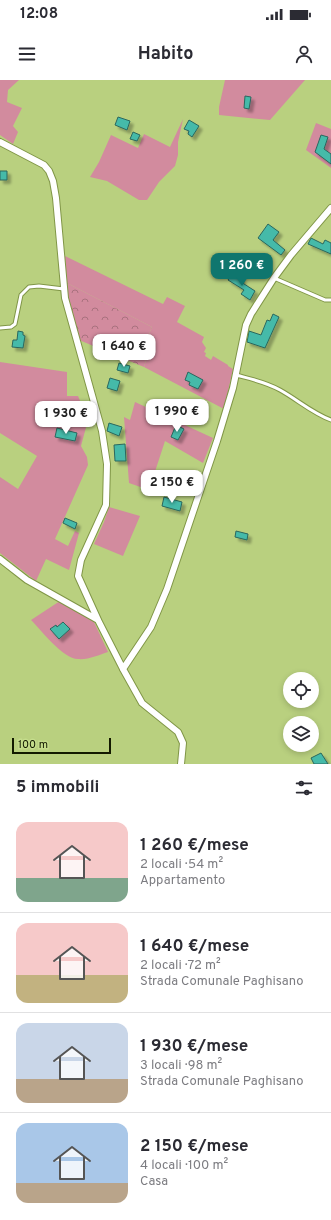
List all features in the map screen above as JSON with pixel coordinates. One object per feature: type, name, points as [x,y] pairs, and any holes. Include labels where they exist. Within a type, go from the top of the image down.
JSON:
[{"type":"street","points":[[0,142],[44,165],[49,171],[53,181],[56,198],[64,298],[102,431],[107,464],[106,505],[81,560],[78,576],[98,620],[142,703],[178,732],[183,743],[181,764]]},
{"type":"street","points":[[123,669],[151,627],[167,589],[217,441],[233,388],[246,326],[251,314],[291,255],[331,208]]},
{"type":"street","points":[[0,559],[27,580],[98,620]]},
{"type":"lane","points":[[274,278],[325,300],[331,300]]},
{"type":"lane","points":[[0,328],[11,327],[15,324],[21,295],[29,287],[39,286],[64,289]]},
{"type":"lane","points":[[236,375],[273,387],[309,409],[331,420]]},
{"type":"green space","points":[[0,80],[19,80],[8,90],[7,102],[22,108],[13,126],[18,132],[13,144],[0,135]]},
{"type":"green space","points":[[225,80],[305,80],[270,120],[219,115],[219,107]]},
{"type":"green space","points":[[183,119],[175,166],[159,182],[147,200],[139,200],[107,181],[90,177],[99,162],[111,135],[138,148],[144,134],[170,147]]},
{"type":"green space","points":[[316,123],[331,129],[331,168],[306,150]]},
{"type":"green space","points":[[65,256],[163,304],[167,297],[185,306],[177,322],[204,337],[202,342],[206,348],[204,352],[206,353],[205,356],[211,360],[213,356],[233,369],[224,409],[144,367],[150,347],[145,344],[152,327],[67,283]]},
{"type":"green space","points":[[67,283],[152,327],[145,344],[150,346],[144,367],[79,340],[68,297]]},
{"type":"green space","points":[[0,362],[67,372],[67,396],[78,396],[88,420],[81,446],[87,457],[88,465],[55,539],[68,546],[75,531],[79,533],[69,570],[46,559],[36,581],[0,553],[0,477],[18,489],[37,456],[0,433]]},
{"type":"green space","points":[[135,402],[213,438],[203,463],[165,441],[149,490],[129,483],[124,417],[130,420]]},
{"type":"green space","points":[[109,507],[140,516],[123,556],[94,544]]},
{"type":"green space","points":[[60,601],[94,622],[108,652],[86,659],[72,658],[46,637],[31,620]]},
{"type":"building","points":[[245,96],[251,97],[249,109],[244,108]]},
{"type":"building","points":[[118,117],[130,121],[127,130],[115,125]]},
{"type":"building","points":[[189,120],[199,126],[192,137],[188,134],[189,131],[184,129]]},
{"type":"building","points":[[133,132],[140,135],[137,141],[130,139]]},
{"type":"building","points":[[321,135],[328,137],[324,149],[331,154],[331,164],[315,152]]},
{"type":"building","points":[[0,171],[7,171],[7,180],[0,180]]},
{"type":"building","points":[[268,224],[279,232],[273,240],[285,250],[281,255],[258,238]]},
{"type":"building","points":[[311,238],[323,244],[325,240],[331,243],[331,254],[308,244]]},
{"type":"building","points":[[232,274],[255,291],[250,300],[241,294],[244,290],[228,280]]},
{"type":"building","points":[[273,314],[279,317],[265,348],[247,342],[249,331],[261,335],[267,320],[270,321]]},
{"type":"building","points":[[18,331],[23,332],[23,335],[25,336],[23,348],[12,347],[13,340],[17,340]]},
{"type":"building","points":[[119,363],[130,366],[128,373],[117,370]]},
{"type":"building","points":[[188,372],[203,380],[198,389],[189,385],[190,382],[185,380]]},
{"type":"building","points":[[110,378],[120,381],[117,391],[107,388]]},
{"type":"building","points":[[109,423],[122,427],[119,436],[107,431]]},
{"type":"building","points":[[176,425],[184,429],[178,440],[171,437]]},
{"type":"building","points":[[57,428],[77,433],[75,441],[55,437]]},
{"type":"building","points":[[125,444],[126,461],[115,461],[114,445]]},
{"type":"building","points":[[164,497],[182,502],[180,511],[162,506]]},
{"type":"building","points":[[65,518],[77,523],[75,529],[63,523]]},
{"type":"building","points":[[236,531],[248,534],[247,540],[235,537]]},
{"type":"building","points":[[63,622],[70,629],[59,639],[50,629],[56,625],[57,627]]},
{"type":"building","points":[[321,753],[328,764],[314,764],[311,758]]}]
